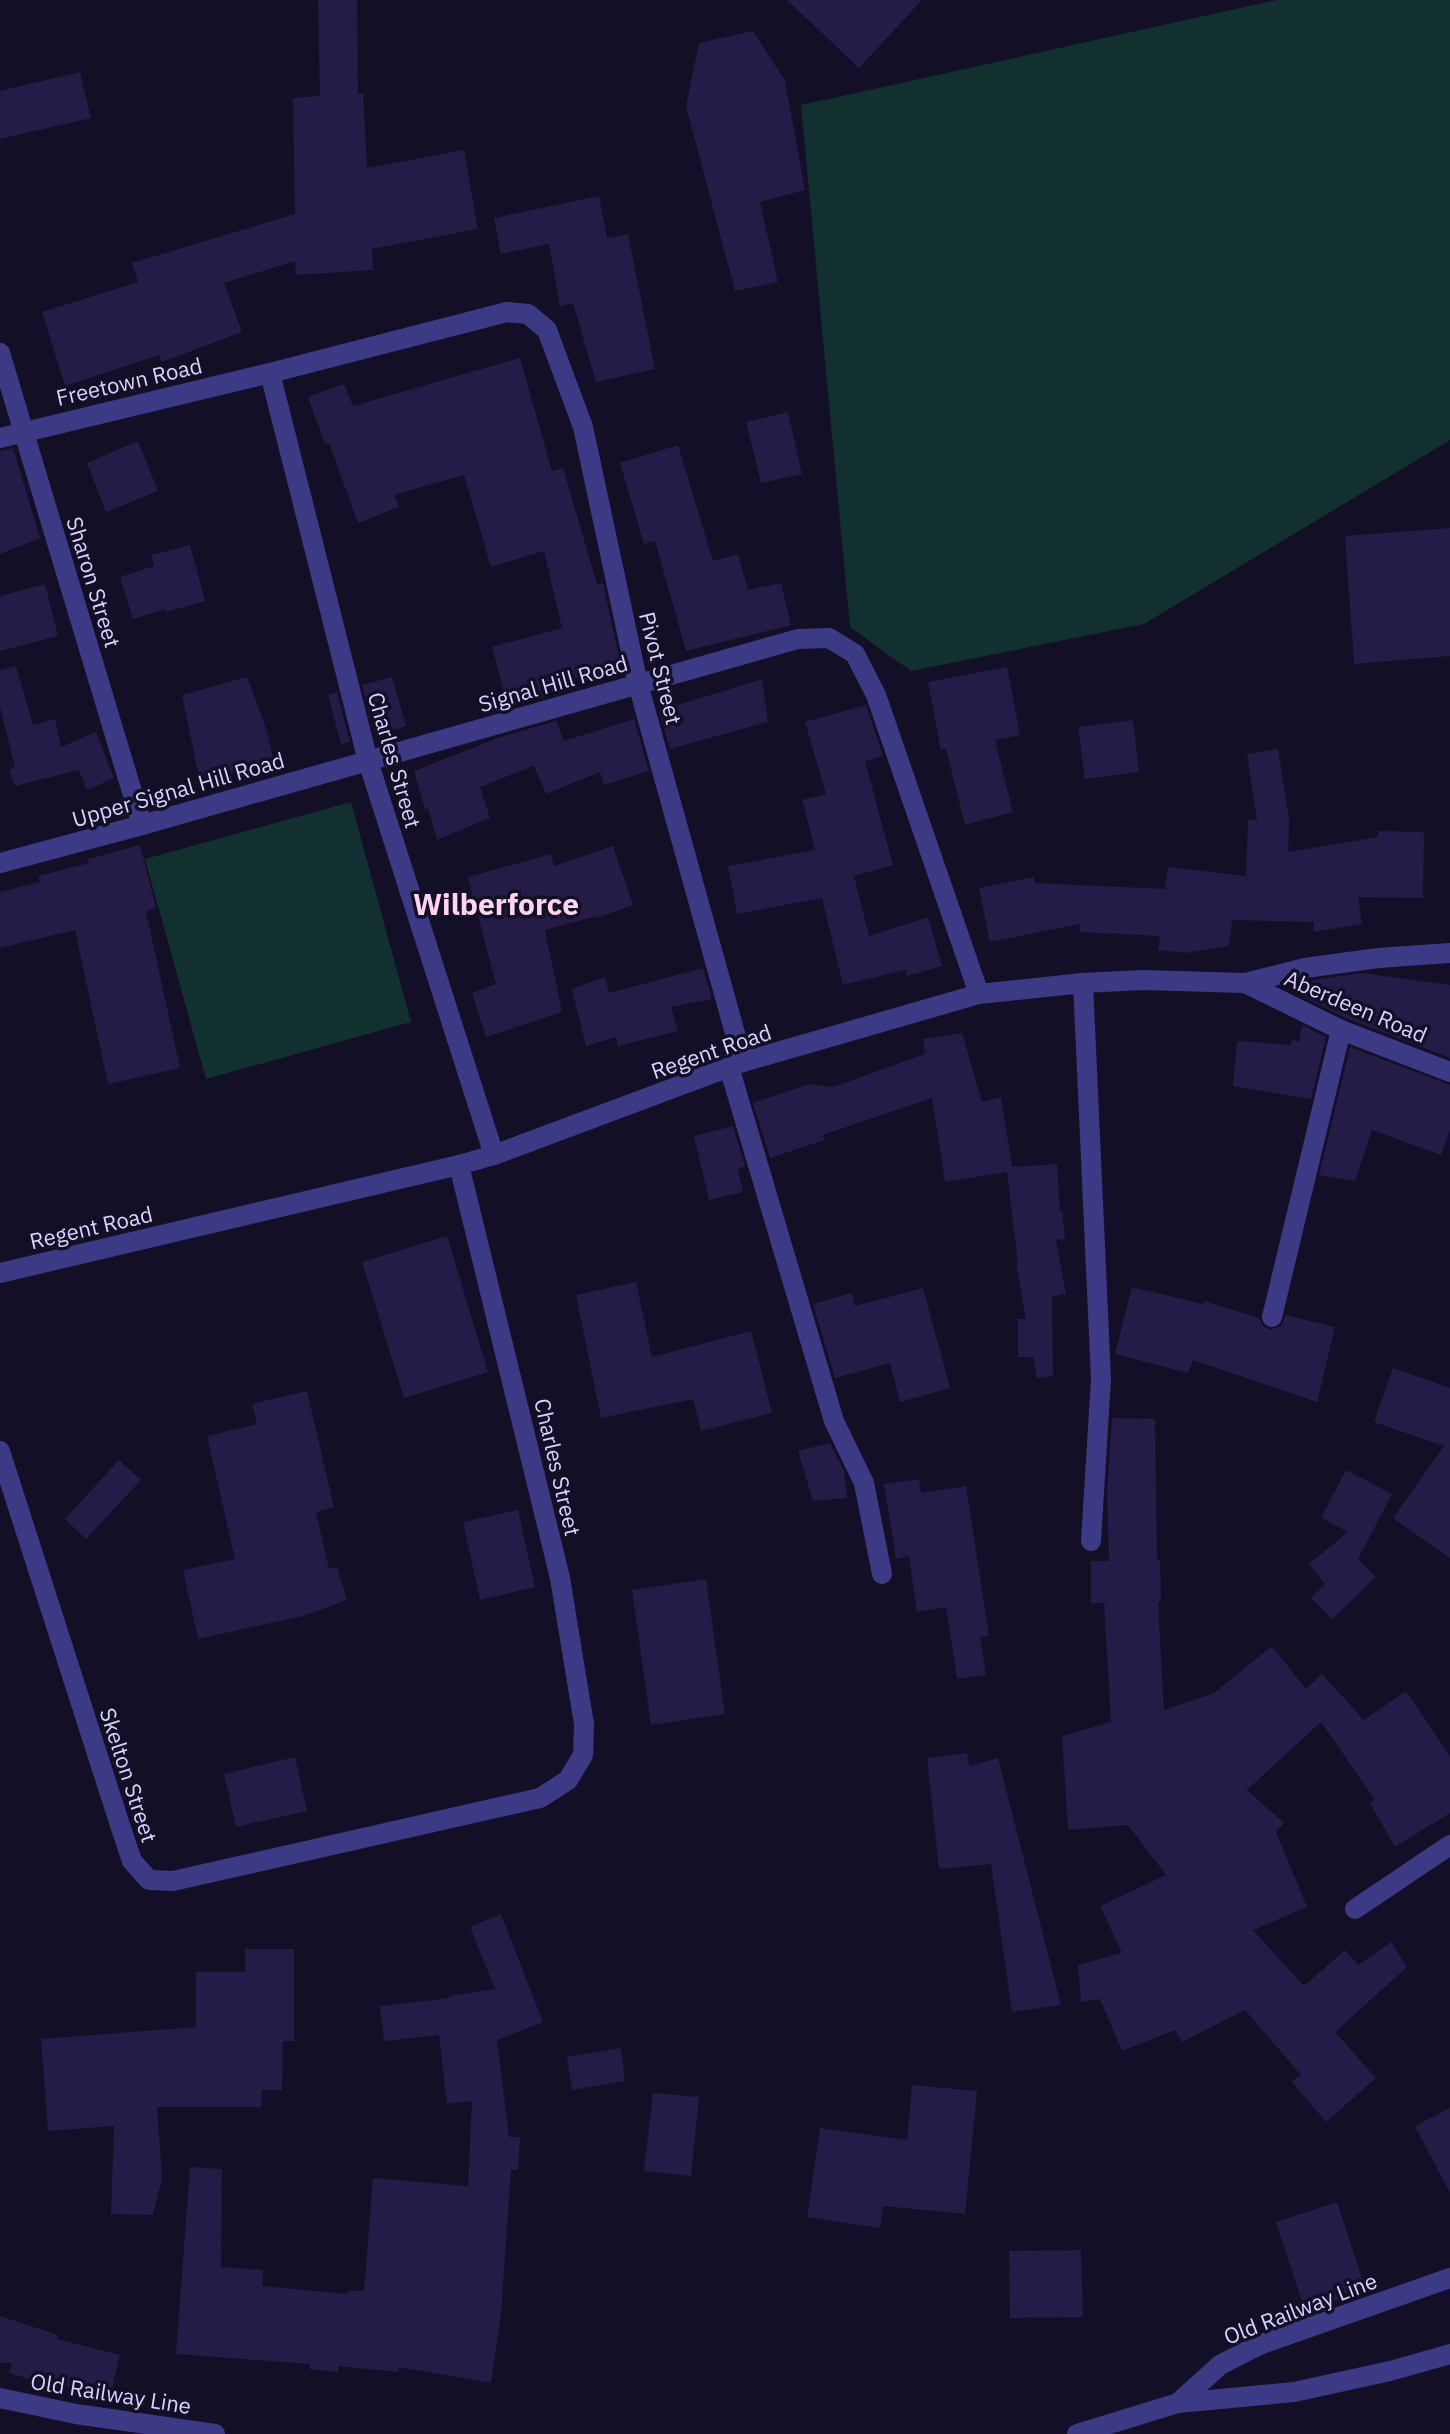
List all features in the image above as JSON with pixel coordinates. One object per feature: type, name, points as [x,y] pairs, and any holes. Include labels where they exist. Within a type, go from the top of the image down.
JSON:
[{"type":"street","name":"Freetown Road","points":[[0,438],[507,312]]},
{"type":"street","name":"Pivot Street","points":[[507,312],[528,314],[547,330],[583,427],[638,684],[736,1065],[834,1421],[864,1483],[882,1574]]},
{"type":"street","name":"Sharon Street","points":[[0,353],[142,825]]},
{"type":"street","name":"Charles Street","points":[[270,373],[368,761],[494,1155]]},
{"type":"street","name":"Signal Hill Road","points":[[368,761],[798,639],[829,638],[855,654],[876,695],[979,994]]},
{"type":"street","name":"Upper Signal Hill Road","points":[[0,863],[368,761]]},
{"type":"street","name":"Regent Road","points":[[0,1273],[459,1165],[494,1155],[736,1065],[979,994],[1143,980],[1245,983],[1305,968],[1378,958],[1450,953]]},
{"type":"street","points":[[1083,983],[1101,1379],[1091,1541]]},
{"type":"street","name":"Aberdeen Road","points":[[1245,983],[1341,1030],[1450,1072]]},
{"type":"street","points":[[1272,1317],[1341,1030]]},
{"type":"street","name":"Charles Street","points":[[459,1165],[560,1578],[584,1724],[583,1755],[568,1780]]},
{"type":"street","name":"Skelton Street","points":[[0,1451],[132,1861],[149,1880],[173,1881],[540,1798],[568,1780]]},
{"type":"street","points":[[1355,1909],[1450,1845]]},
{"type":"street","name":"Old Railway Line","points":[[1178,2403],[1220,2365],[1259,2345],[1450,2278]]},
{"type":"street","name":"Old Railway Line","points":[[1077,2434],[1178,2403],[1294,2392],[1450,2354]]},
{"type":"street","name":"Old Railway Line","points":[[0,2398],[76,2424],[215,2434]]},
{"type":"green space","points":[[1277,0],[1450,0],[1450,440],[1144,624],[911,671],[850,627],[801,105]]},
{"type":"green space","points":[[351,802],[411,1022],[206,1079],[145,859]]},
{"type":"building","points":[[318,0],[357,0],[358,94],[363,93],[367,168],[464,150],[478,229],[372,249],[373,270],[296,275],[295,261],[224,283],[242,332],[162,362],[159,355],[65,386],[42,312],[138,282],[132,263],[295,214],[293,98],[320,96]]},
{"type":"building","points":[[787,0],[922,0],[859,68]]},
{"type":"building","points":[[753,31],[785,81],[805,190],[760,202],[778,282],[735,291],[686,106],[699,43]]},
{"type":"building","points":[[80,72],[91,118],[0,139],[0,91]]},
{"type":"building","points":[[599,196],[607,238],[628,234],[655,369],[596,382],[573,303],[560,306],[549,244],[501,254],[494,218]]},
{"type":"building","points":[[520,358],[552,471],[563,468],[597,584],[603,583],[621,667],[541,686],[546,697],[508,708],[492,647],[562,628],[544,551],[491,567],[464,475],[394,495],[399,507],[358,523],[329,443],[325,444],[308,397],[344,384],[353,406]]},
{"type":"building","points":[[788,412],[802,474],[761,483],[746,422]]},
{"type":"building","points":[[138,441],[158,491],[106,512],[87,463]]},
{"type":"building","points":[[678,445],[713,561],[738,554],[748,590],[781,583],[791,625],[686,651],[655,541],[644,544],[620,463]]},
{"type":"building","points":[[13,448],[40,538],[0,554],[0,451]]},
{"type":"building","points":[[1450,528],[1450,656],[1354,664],[1345,536]]},
{"type":"building","points":[[190,545],[205,601],[133,619],[120,577],[154,566],[151,555]]},
{"type":"building","points":[[45,584],[58,636],[0,651],[0,596]]},
{"type":"building","points":[[16,666],[33,725],[55,719],[61,747],[96,732],[114,778],[87,790],[79,770],[15,786],[9,770],[15,767],[0,707],[0,670]]},
{"type":"building","points":[[1007,667],[1020,735],[995,740],[1013,812],[965,825],[946,749],[941,750],[928,682]]},
{"type":"building","points":[[247,677],[267,731],[274,762],[200,782],[182,695]]},
{"type":"building","points":[[392,677],[406,726],[375,735],[362,685]]},
{"type":"building","points":[[762,679],[768,722],[670,749],[659,711]]},
{"type":"building","points":[[337,692],[350,742],[341,744],[328,695]]},
{"type":"building","points":[[866,705],[883,756],[865,761],[893,865],[854,876],[869,936],[928,917],[942,966],[907,976],[905,970],[843,985],[822,898],[737,914],[728,866],[815,850],[802,800],[826,794],[805,722]]},
{"type":"building","points":[[634,719],[649,771],[604,785],[600,772],[546,794],[534,766],[480,787],[490,818],[437,840],[414,771],[498,738],[556,721],[564,741]]},
{"type":"building","points":[[1133,720],[1139,772],[1085,779],[1078,727]]},
{"type":"building","points":[[1278,749],[1289,818],[1288,852],[1378,837],[1378,831],[1424,832],[1423,898],[1358,897],[1362,924],[1313,932],[1314,922],[1232,920],[1229,946],[1185,953],[1158,950],[1160,936],[1079,932],[1080,924],[990,942],[979,888],[1034,877],[1035,883],[1165,889],[1168,867],[1246,876],[1248,820],[1257,820],[1247,754]]},
{"type":"building","points":[[140,845],[156,908],[146,911],[180,1068],[108,1084],[75,930],[0,948],[0,892],[40,882],[38,876],[89,863],[88,859]]},
{"type":"building","points":[[613,846],[633,905],[597,918],[545,930],[562,1012],[486,1037],[472,993],[496,984],[468,877],[551,854],[554,866]]},
{"type":"building","points":[[703,968],[712,999],[671,1007],[678,1031],[618,1046],[616,1037],[586,1046],[572,989],[605,977],[609,993]]},
{"type":"building","points":[[1363,973],[1450,985],[1450,1058],[1346,1018],[1305,998],[1307,981]]},
{"type":"building","points":[[1302,1025],[1326,1037],[1311,1099],[1233,1086],[1237,1041],[1291,1045],[1292,1040],[1299,1042]]},
{"type":"building","points":[[962,1033],[982,1102],[1001,1097],[1012,1167],[1057,1164],[1065,1239],[1056,1240],[1066,1294],[1052,1297],[1053,1376],[1037,1378],[1033,1357],[1018,1357],[1018,1319],[1026,1319],[1016,1263],[1007,1172],[945,1182],[932,1098],[823,1135],[824,1140],[770,1158],[753,1103],[809,1084],[833,1087],[925,1054],[923,1039]]},
{"type":"building","points":[[1350,1047],[1450,1085],[1450,1130],[1441,1155],[1372,1130],[1355,1181],[1319,1175]]},
{"type":"building","points":[[733,1126],[745,1166],[738,1169],[743,1192],[709,1200],[694,1136]]},
{"type":"building","points":[[447,1236],[488,1372],[404,1398],[362,1262]]},
{"type":"building","points":[[636,1282],[652,1357],[751,1331],[772,1413],[701,1431],[693,1399],[601,1418],[576,1295]]},
{"type":"building","points":[[1132,1287],[1203,1304],[1204,1301],[1259,1318],[1263,1326],[1270,1330],[1281,1326],[1286,1315],[1335,1327],[1317,1402],[1193,1360],[1188,1373],[1115,1354]]},
{"type":"building","points":[[923,1288],[950,1388],[900,1402],[890,1363],[835,1378],[813,1304],[852,1293],[855,1306]]},
{"type":"building","points":[[1393,1368],[1450,1388],[1450,1558],[1393,1518],[1444,1446],[1374,1422]]},
{"type":"building","points":[[307,1391],[334,1507],[316,1512],[329,1569],[337,1567],[347,1600],[303,1616],[198,1639],[183,1570],[235,1559],[207,1436],[257,1424],[252,1404]]},
{"type":"building","points":[[1112,1418],[1155,1419],[1157,1560],[1160,1560],[1161,1602],[1158,1602],[1164,1710],[1214,1693],[1272,1646],[1306,1689],[1322,1674],[1364,1720],[1406,1691],[1450,1756],[1450,1813],[1395,1847],[1370,1803],[1375,1800],[1321,1722],[1247,1790],[1284,1823],[1276,1832],[1307,1907],[1253,1930],[1304,1986],[1345,1950],[1358,1965],[1391,1942],[1407,1967],[1335,2032],[1376,2078],[1326,2122],[1292,2082],[1301,2075],[1245,2010],[1182,2042],[1175,2030],[1122,2051],[1100,1999],[1081,2002],[1078,1965],[1122,1953],[1100,1906],[1166,1875],[1128,1825],[1068,1830],[1062,1736],[1111,1722],[1104,1603],[1091,1603],[1091,1561],[1109,1561],[1107,1494]]},
{"type":"building","points":[[830,1443],[844,1471],[847,1498],[813,1501],[798,1451]]},
{"type":"building","points":[[119,1460],[141,1480],[86,1539],[65,1519]]},
{"type":"building","points":[[1346,1470],[1392,1494],[1358,1559],[1376,1577],[1332,1619],[1311,1598],[1325,1584],[1309,1564],[1348,1532],[1321,1518]]},
{"type":"building","points":[[919,1479],[921,1493],[966,1486],[989,1636],[980,1637],[986,1675],[957,1679],[946,1607],[917,1612],[909,1556],[896,1559],[884,1484]]},
{"type":"building","points":[[518,1510],[535,1587],[480,1600],[463,1522]]},
{"type":"building","points":[[706,1579],[725,1714],[651,1725],[632,1590]]},
{"type":"building","points":[[967,1753],[969,1766],[998,1758],[1061,2005],[1012,2012],[991,1864],[939,1869],[927,1758]]},
{"type":"building","points":[[295,1757],[307,1811],[236,1827],[224,1774]]},
{"type":"building","points":[[501,1914],[543,2022],[497,2040],[509,2137],[520,2137],[518,2170],[511,2170],[501,2314],[491,2383],[399,2367],[398,2372],[338,2366],[338,2372],[309,2369],[310,2364],[176,2354],[190,2167],[222,2169],[221,2267],[263,2270],[262,2286],[347,2294],[347,2291],[364,2291],[373,2178],[468,2186],[472,2101],[447,2104],[439,2035],[384,2041],[380,2006],[495,1989],[470,1927]]},
{"type":"building","points":[[245,1949],[294,1949],[294,2041],[283,2041],[282,2090],[262,2090],[261,2107],[157,2107],[162,2178],[153,2215],[111,2214],[114,2126],[48,2131],[41,2039],[196,2027],[196,1972],[245,1972]]},
{"type":"building","points":[[621,2048],[625,2081],[572,2090],[567,2057]]},
{"type":"building","points":[[912,2085],[977,2091],[965,2214],[883,2206],[880,2228],[807,2217],[820,2128],[907,2140]]},
{"type":"building","points":[[653,2093],[699,2097],[691,2176],[644,2171]]},
{"type":"building","points":[[1450,2108],[1450,2193],[1415,2126]]},
{"type":"building","points":[[1337,2202],[1366,2290],[1305,2311],[1276,2222]]},
{"type":"building","points":[[1081,2250],[1083,2317],[1010,2318],[1009,2251]]},
{"type":"building","points":[[0,2316],[58,2335],[57,2339],[120,2355],[110,2397],[9,2373],[12,2363],[0,2363]]},
{"type":"district","name":"Wilberforce","points":[[496,903]]}]
